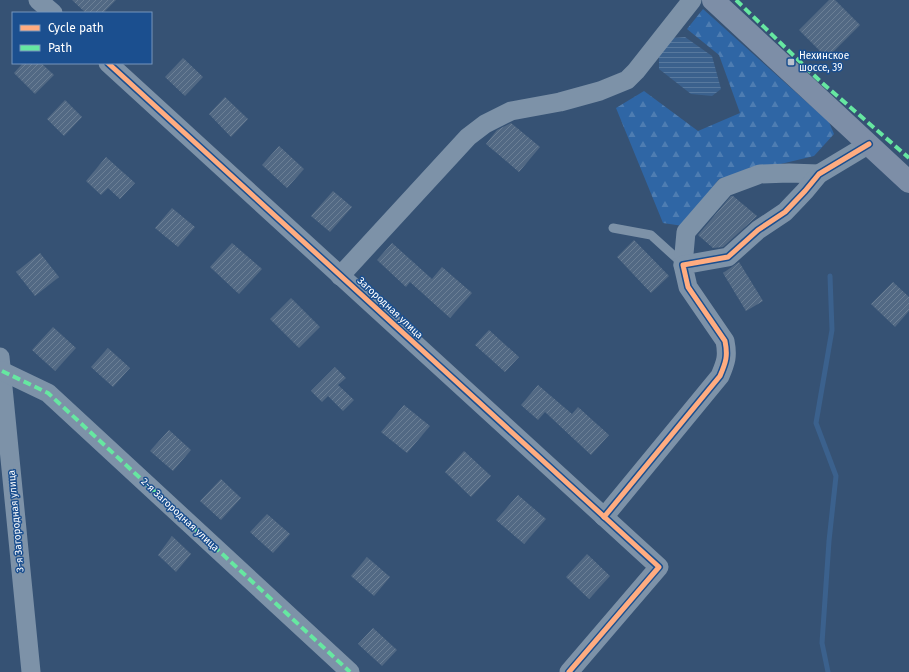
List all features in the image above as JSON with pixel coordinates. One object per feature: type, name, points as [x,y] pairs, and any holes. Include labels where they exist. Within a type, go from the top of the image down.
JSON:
[{"type":"main road","points":[[713,0],[909,182]]},
{"type":"street","points":[[38,0],[52,12]]},
{"type":"street","points":[[340,276],[468,137],[485,124],[511,112],[560,102],[600,91],[627,80],[636,71],[692,0]]},
{"type":"street","name":"Загородная улица","points":[[109,64],[660,567],[569,672]]},
{"type":"street","points":[[684,265],[728,258],[758,230],[785,212],[819,174],[869,144]]},
{"type":"street","points":[[604,517],[720,376],[727,362],[725,341],[688,287],[684,265],[686,232],[725,187],[760,174],[819,174]]},
{"type":"street","name":"3-я Загородная улица","points":[[1,364],[30,672]]},
{"type":"street","name":"2-я Загородная улица","points":[[1,364],[48,393],[350,672]]},
{"type":"lane","points":[[613,228],[651,235],[684,265]]},
{"type":"green space","points":[[703,9],[829,122],[834,134],[814,156],[719,179],[683,226],[663,223],[616,108],[644,91],[698,131],[740,113],[719,55],[687,29]]},
{"type":"shaded area","points":[[685,37],[712,56],[721,89],[712,96],[691,94],[659,69],[659,54],[673,38]]},
{"type":"building","points":[[72,0],[116,0],[104,12],[85,12]]},
{"type":"building","points":[[829,0],[835,0],[860,25],[827,58],[799,30]]},
{"type":"building","points":[[183,58],[203,77],[185,96],[165,77]]},
{"type":"building","points":[[22,64],[42,64],[54,75],[35,94],[14,73]]},
{"type":"building","points":[[225,97],[248,119],[231,137],[209,114]]},
{"type":"building","points":[[65,100],[82,117],[64,136],[47,119]]},
{"type":"building","points":[[511,123],[540,147],[519,172],[486,144],[497,130]]},
{"type":"building","points":[[279,146],[304,169],[287,188],[262,165]]},
{"type":"building","points":[[106,157],[135,183],[120,199],[108,188],[101,195],[86,181]]},
{"type":"building","points":[[333,191],[352,207],[330,232],[311,216]]},
{"type":"building","points":[[731,196],[733,196],[757,216],[723,247],[713,248],[698,235]]},
{"type":"building","points":[[172,208],[195,227],[178,247],[155,228]]},
{"type":"building","points":[[634,240],[669,276],[651,293],[617,257]]},
{"type":"building","points":[[232,243],[262,269],[239,294],[210,267]]},
{"type":"building","points":[[392,243],[432,279],[442,267],[472,293],[450,318],[410,282],[406,287],[377,260]]},
{"type":"building","points":[[40,253],[59,277],[35,296],[16,272]]},
{"type":"building","points":[[739,262],[763,301],[746,311],[723,273]]},
{"type":"building","points":[[893,282],[909,297],[909,311],[895,327],[871,304]]},
{"type":"building","points":[[291,298],[320,327],[299,348],[270,319]]},
{"type":"building","points":[[53,327],[76,348],[55,371],[32,350]]},
{"type":"building","points":[[489,330],[519,357],[505,372],[475,345]]},
{"type":"building","points":[[108,348],[130,368],[113,387],[91,367]]},
{"type":"building","points":[[335,367],[346,378],[338,385],[354,400],[343,411],[328,396],[322,402],[311,391]]},
{"type":"building","points":[[538,385],[572,414],[578,407],[609,435],[591,455],[545,412],[538,420],[521,405]]},
{"type":"building","points":[[404,405],[430,426],[407,453],[381,432]]},
{"type":"building","points":[[169,430],[191,450],[173,471],[150,451]]},
{"type":"building","points":[[464,451],[491,476],[471,497],[445,472]]},
{"type":"building","points":[[221,479],[241,498],[221,520],[200,501]]},
{"type":"building","points":[[518,495],[546,519],[524,544],[496,520]]},
{"type":"building","points":[[267,514],[290,534],[273,553],[250,532]]},
{"type":"building","points":[[172,536],[191,554],[176,572],[158,555]]},
{"type":"building","points":[[587,554],[610,576],[589,599],[566,577]]},
{"type":"building","points":[[367,557],[390,577],[374,596],[351,576]]},
{"type":"building","points":[[373,628],[397,650],[382,666],[358,644]]},
{"type":"waterway","points":[[828,672],[822,643],[829,541],[836,476],[816,423],[832,330],[830,276]]},
{"type":"marked path","points":[[736,0],[820,81],[909,158]]},
{"type":"marked path","points":[[2,371],[48,393],[350,672]]},
{"type":"cycle path","points":[[109,64],[659,567],[569,672]]},
{"type":"cycle path","points":[[604,517],[720,376],[725,363],[725,341],[688,287],[683,265],[728,257],[758,230],[785,212],[819,174],[869,144]]},
{"type":"place","name":"Нехинское шоссе, 39","points":[[791,62]]}]
